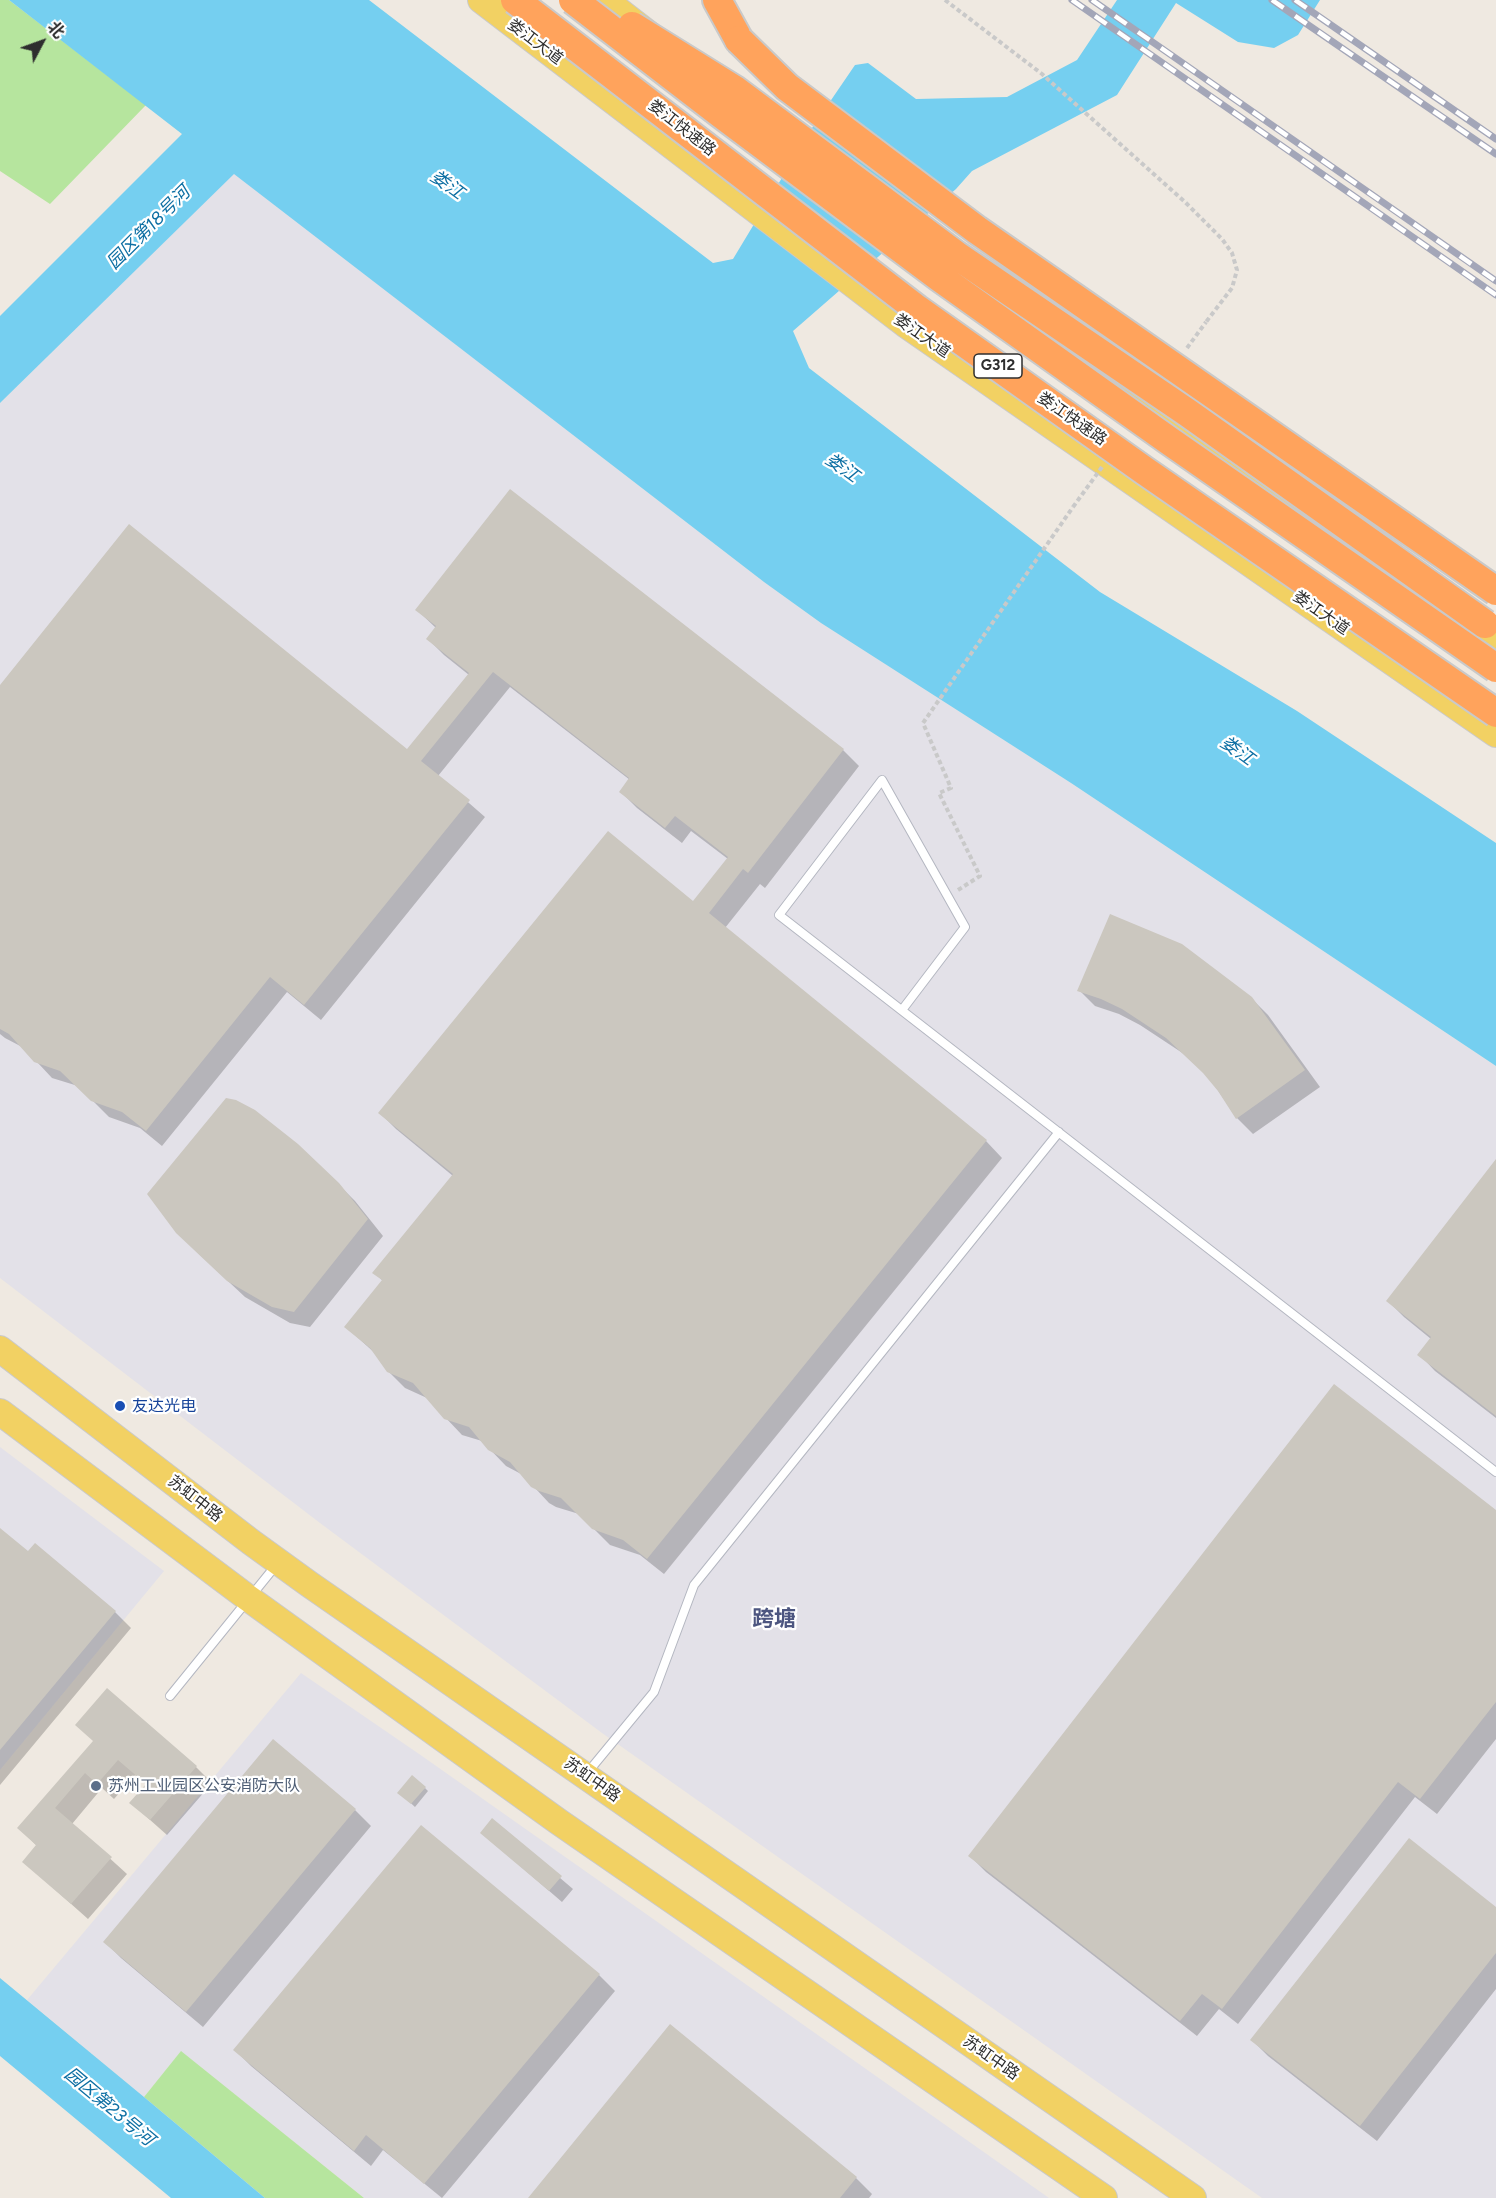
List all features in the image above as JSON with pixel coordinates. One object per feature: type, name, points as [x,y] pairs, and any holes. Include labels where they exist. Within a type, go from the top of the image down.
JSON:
[{"type":"highway","name":"娄江快速路","points":[[515,0],[917,309],[1145,471],[1496,713]]},
{"type":"highway","name":"G312","points":[[573,0],[948,284],[1496,668]]},
{"type":"highway","points":[[591,0],[735,90],[956,255],[1188,412],[1492,634]]},
{"type":"highway","points":[[717,0],[731,28],[748,51],[787,87],[827,119],[977,230],[1496,591]]},
{"type":"main road","name":"娄江大道","points":[[481,0],[904,324],[1496,734]]},
{"type":"main road","points":[[605,0],[913,237],[1177,428],[1492,634]]},
{"type":"main road","name":"苏虹中路","points":[[0,1349],[279,1562],[750,1892],[1193,2198]]},
{"type":"main road","points":[[0,1412],[249,1598],[559,1822],[1104,2198]]},
{"type":"lane","points":[[902,1010],[965,927],[882,780],[779,915],[1496,1472]]},
{"type":"lane","points":[[585,1775],[654,1692],[694,1585],[1059,1132]]},
{"type":"lane","points":[[170,1696],[279,1562]]},
{"type":"path","points":[[945,0],[1026,62],[1100,125],[1184,201],[1222,239],[1232,253],[1237,270],[1232,288],[1206,322]]},
{"type":"path","points":[[948,897],[980,876],[939,794],[951,788],[922,723],[1073,507]]},
{"type":"shaded area","name":"友达光电","points":[[234,173],[764,582],[821,623],[1071,783],[1496,1066],[1496,2198],[1262,2198],[602,1733],[320,1523],[0,1278],[0,403]]},
{"type":"shaded area","points":[[0,1447],[164,1571],[0,1770]]},
{"type":"shaded area","points":[[301,1673],[1049,2198],[364,2198],[181,2052],[144,2097],[27,2000]]},
{"type":"green space","points":[[0,0],[9,0],[146,105],[50,204],[0,171]]},
{"type":"green space","points":[[181,2051],[364,2198],[265,2198],[144,2097]]},
{"type":"water","points":[[9,0],[369,0],[713,263],[733,259],[812,128],[855,65],[868,63],[916,99],[1007,97],[1077,60],[1117,0],[1320,0],[1298,35],[1274,48],[1238,42],[1176,3],[1117,95],[972,171],[956,189],[793,331],[809,368],[1100,592],[1297,711],[1496,843],[1496,1066],[1071,783],[821,623],[764,582],[234,174],[0,403],[0,316],[182,134]]},
{"type":"water","name":"园区第23号河","points":[[0,1978],[265,2198],[171,2198],[0,2056]]},
{"type":"building","points":[[510,489],[844,749],[748,873],[743,869],[709,913],[987,1140],[647,1559],[623,1540],[592,1529],[561,1498],[531,1487],[510,1462],[488,1450],[469,1427],[444,1419],[413,1383],[387,1372],[370,1348],[344,1327],[382,1280],[372,1273],[453,1174],[378,1113],[608,831],[693,901],[728,857],[675,816],[665,828],[619,792],[629,778],[493,672],[421,761],[470,800],[304,1005],[270,977],[146,1131],[122,1112],[91,1101],[60,1071],[34,1062],[9,1034],[0,1029],[0,685],[129,524],[407,749],[469,673],[426,639],[436,626],[415,610]]},
{"type":"building","points":[[1110,914],[1182,944],[1252,997],[1305,1070],[1236,1119],[1203,1073],[1166,1038],[1122,1009],[1077,991]]},
{"type":"building","points":[[226,1098],[236,1100],[255,1110],[298,1144],[339,1183],[368,1219],[294,1312],[272,1307],[227,1281],[176,1233],[147,1194]]},
{"type":"building","points":[[1496,1159],[1496,1416],[1417,1355],[1431,1337],[1386,1301]]},
{"type":"building","points":[[1334,1384],[1496,1510],[1496,1702],[1420,1799],[1398,1782],[1222,2009],[1202,1994],[1180,2021],[968,1856]]},
{"type":"building","points":[[0,1528],[28,1551],[35,1543],[116,1611],[0,1750]]},
{"type":"building","points":[[107,1688],[197,1766],[150,1820],[129,1803],[146,1784],[118,1760],[97,1784],[85,1773],[55,1808],[112,1857],[71,1904],[22,1862],[36,1845],[17,1828],[93,1741],[75,1725]]},
{"type":"building","points":[[273,1739],[356,1809],[186,2012],[103,1942]]},
{"type":"building","points":[[412,1775],[426,1787],[411,1804],[397,1793]]},
{"type":"building","points":[[492,1818],[562,1876],[549,1891],[480,1833]]},
{"type":"building","points":[[421,1825],[600,1974],[424,2184],[366,2135],[354,2151],[233,2050]]},
{"type":"building","points":[[1409,1838],[1496,1907],[1496,1953],[1360,2126],[1250,2040]]},
{"type":"building","points":[[670,2024],[857,2177],[840,2198],[528,2198]]},
{"type":"railway","points":[[1072,0],[1496,295]]},
{"type":"railway","points":[[1092,0],[1496,281]]},
{"type":"railway","points":[[1272,0],[1496,154]]},
{"type":"railway","points":[[1295,0],[1496,139]]},
{"type":"place","name":"友达光电","points":[[120,1406]]},
{"type":"place","name":"苏州工业园区公安消防大队","points":[[96,1786]]},
{"type":"district","name":"跨塘","points":[[774,1620]]},
{"type":"water label","name":"娄江","points":[[447,185]]},
{"type":"water label","name":"园区第18号河","points":[[149,228]]},
{"type":"water label","name":"娄江","points":[[842,468]]},
{"type":"water label","name":"娄江","points":[[1237,751]]}]
